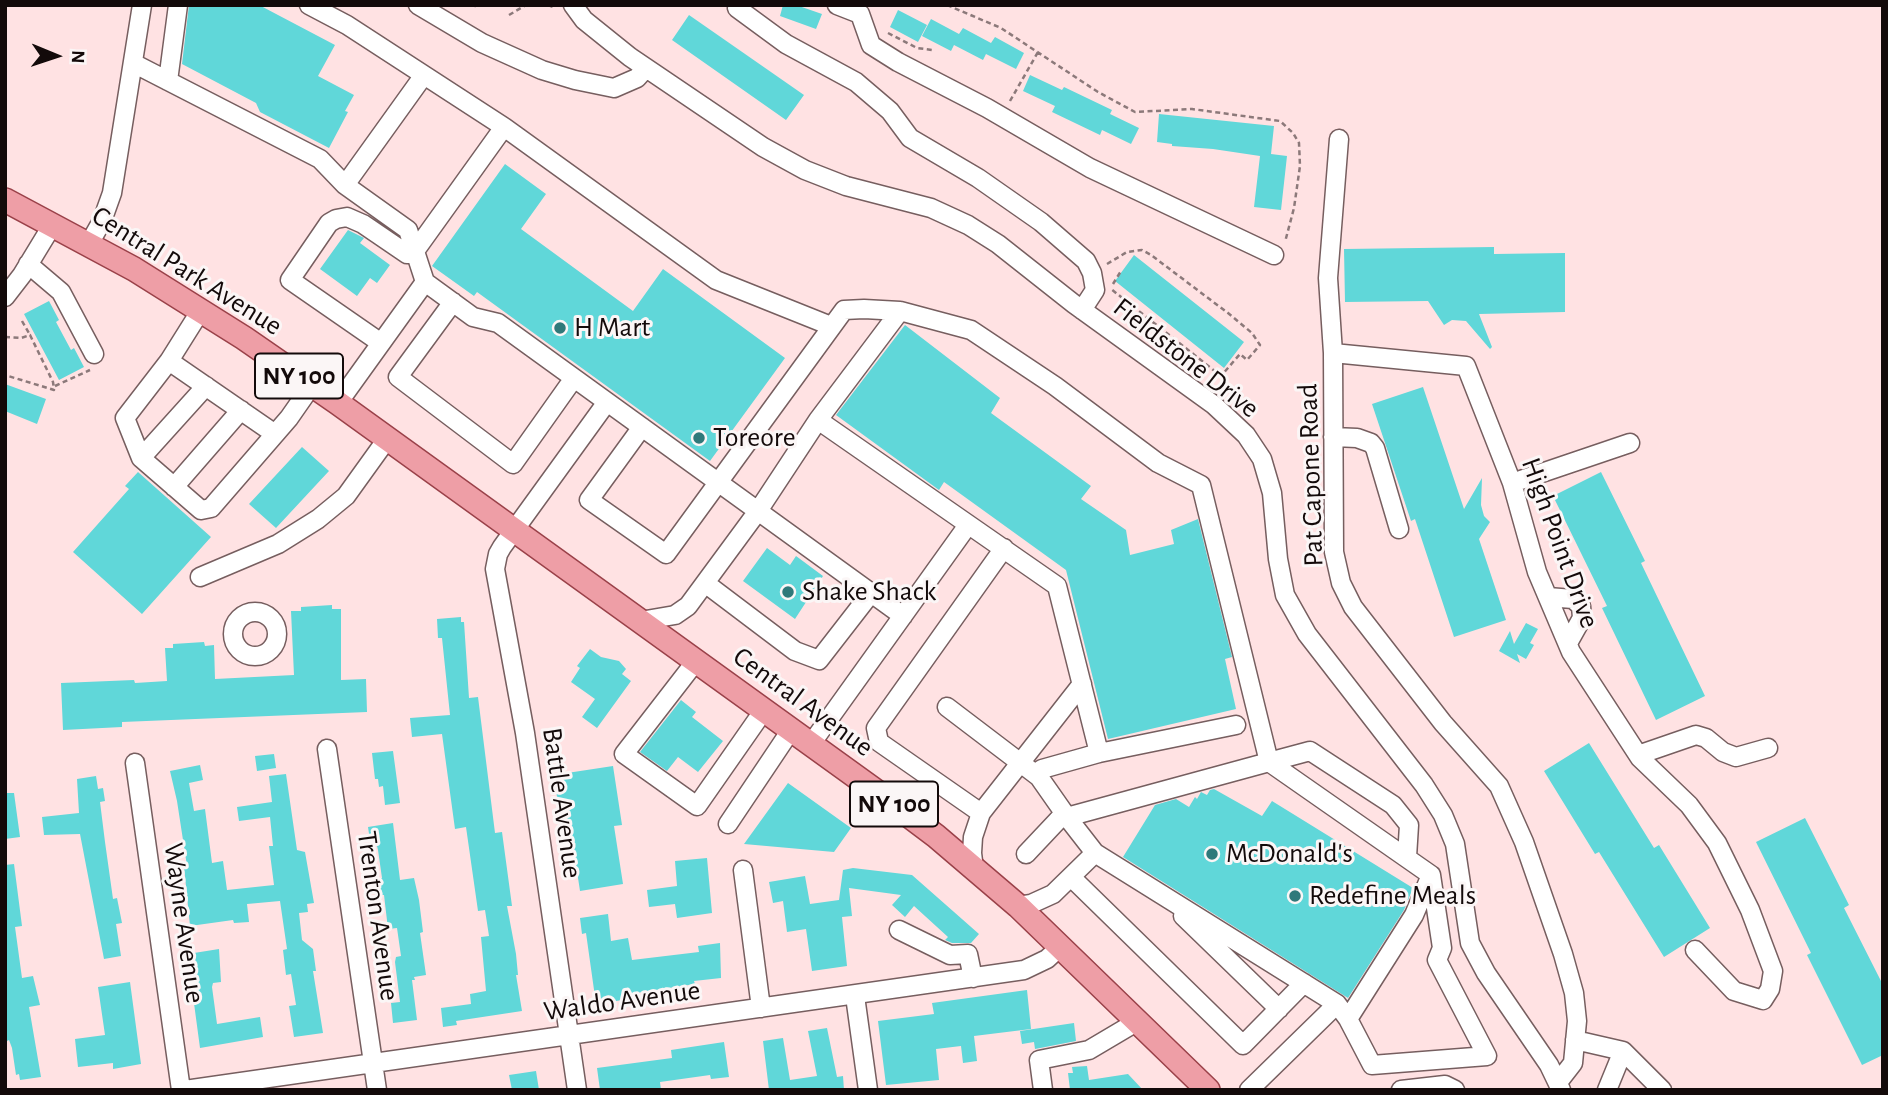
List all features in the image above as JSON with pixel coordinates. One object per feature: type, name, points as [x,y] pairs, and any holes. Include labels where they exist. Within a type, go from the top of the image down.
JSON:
[{"type":"main road","name":"Central Park Avenue","points":[[5,200],[89,244],[201,310],[435,473]]},
{"type":"main road","name":"Central Avenue","points":[[435,473],[936,836],[1018,906],[1209,1090]]},
{"type":"street","points":[[89,244],[102,221],[112,193],[142,5]]},
{"type":"street","points":[[168,81],[178,5]]},
{"type":"street","points":[[309,5],[347,25],[504,127],[716,280],[831,326]]},
{"type":"street","points":[[418,5],[482,43],[541,69],[575,80],[614,88],[637,78],[646,68]]},
{"type":"street","points":[[837,5],[860,10],[871,45],[898,62],[1001,116],[1090,168],[1274,255]]},
{"type":"street","name":"Fieldstone Drive","points":[[564,6],[646,68],[763,147],[805,170],[846,186],[931,208],[968,225],[998,244],[1082,310],[1214,405],[1246,435],[1262,458],[1272,492],[1278,559],[1285,595],[1307,634],[1424,785],[1443,815],[1455,844],[1469,943],[1560,1085]]},
{"type":"street","points":[[737,8],[786,44],[856,82],[890,111],[910,138],[978,178],[1041,222],[1086,261],[1092,273],[1095,290],[1082,310]]},
{"type":"street","points":[[133,63],[320,159],[345,185],[408,230],[425,282],[473,317],[498,323],[903,615]]},
{"type":"street","points":[[345,185],[424,75]]},
{"type":"street","points":[[382,343],[290,280],[329,223],[336,219],[347,217],[363,224],[407,254],[415,251],[504,127]]},
{"type":"street","name":"Pat Capone Road","points":[[1339,139],[1328,278],[1333,353],[1334,552],[1341,583],[1353,607],[1443,723],[1499,786],[1524,842],[1574,993],[1577,1021],[1573,1063],[1560,1085]]},
{"type":"street","points":[[5,297],[52,224]]},
{"type":"street","points":[[28,264],[61,292],[93,362]]},
{"type":"street","points":[[338,403],[425,282]]},
{"type":"street","points":[[453,302],[398,377],[513,464],[574,378]]},
{"type":"street","points":[[201,310],[169,361],[127,413],[125,422],[141,458],[201,510],[207,510],[275,434],[312,385]]},
{"type":"street","points":[[642,427],[589,500],[666,554],[844,310],[900,311],[971,330],[1055,386],[1158,463],[1201,485],[1269,762],[1431,875],[1442,948],[1437,960],[1488,1056],[1372,1065],[1348,1019],[1336,1004],[1095,853],[1036,774],[947,707]]},
{"type":"street","points":[[640,621],[675,615],[688,606],[758,511],[818,420],[900,311]]},
{"type":"street","name":"High Point Drive","points":[[1333,353],[1465,366],[1512,484],[1537,572],[1568,643],[1638,755],[1689,805],[1717,843],[1749,910],[1773,971],[1770,989],[1763,1000],[1734,991],[1695,950]]},
{"type":"street","points":[[169,361],[275,434]]},
{"type":"street","points":[[141,458],[206,386]]},
{"type":"street","name":"Battle Avenue","points":[[577,1090],[525,733],[495,577],[498,554],[607,402]]},
{"type":"street","points":[[174,486],[241,410]]},
{"type":"street","points":[[818,420],[1059,589],[1099,753]]},
{"type":"street","points":[[1333,437],[1357,438],[1371,443],[1375,448],[1399,529]]},
{"type":"street","points":[[200,577],[278,544],[318,519],[346,496],[387,439]]},
{"type":"street","points":[[1512,484],[1630,443]]},
{"type":"street","points":[[811,744],[968,525]]},
{"type":"street","points":[[981,813],[879,742],[876,728],[1004,548]]},
{"type":"street","points":[[705,583],[795,651],[819,660],[871,593]]},
{"type":"street","points":[[1548,597],[1573,599],[1581,606],[1582,618],[1568,643]]},
{"type":"street","points":[[696,661],[624,754],[697,806],[764,710]]},
{"type":"street","points":[[974,869],[973,837],[981,813],[1082,684]]},
{"type":"street","points":[[1036,774],[1042,769],[1099,753],[1236,725]]},
{"type":"street","points":[[728,824],[791,730]]},
{"type":"street","points":[[1638,755],[1696,735],[1706,738],[1723,752],[1736,757],[1768,748]]},
{"type":"street","name":"Trenton Avenue","points":[[327,749],[377,1090]]},
{"type":"street","points":[[1026,854],[1059,819],[1310,751],[1393,805],[1409,825],[1407,857]]},
{"type":"street","name":"Wayne Avenue","points":[[135,763],[183,1090]]},
{"type":"street","points":[[1018,906],[1031,904],[1053,894],[1095,853]]},
{"type":"street","points":[[743,870],[761,1008]]},
{"type":"street","points":[[1348,1019],[1414,915],[1431,875]]},
{"type":"street","points":[[1070,877],[1243,1045],[1304,984]]},
{"type":"street","points":[[1187,910],[1182,917],[1279,1009]]},
{"type":"street","points":[[899,930],[950,955],[968,954],[973,978]]},
{"type":"street","name":"Waldo Avenue","points":[[183,1090],[973,978],[1033,967],[1060,947]]},
{"type":"street","points":[[855,996],[868,1090]]},
{"type":"street","points":[[1249,1090],[1336,1004]]},
{"type":"street","points":[[1043,1090],[1039,1060],[1089,1050],[1138,1021]]},
{"type":"street","points":[[1575,1040],[1623,1051],[1662,1090]]},
{"type":"street","points":[[1607,1090],[1623,1051]]},
{"type":"street","points":[[1401,1090],[1450,1087]]},
{"type":"path","points":[[509,15],[526,5]]},
{"type":"path","points":[[548,5],[564,6]]},
{"type":"path","points":[[947,5],[992,23],[1098,92],[1135,112],[1192,109],[1280,121],[1299,143],[1300,166],[1294,208],[1284,244],[1274,255]]},
{"type":"path","points":[[885,32],[905,43],[932,50]]},
{"type":"path","points":[[1001,116],[1038,52]]},
{"type":"path","points":[[1092,273],[1116,257],[1142,250],[1163,263],[1252,333],[1260,345],[1247,360],[1240,354],[1221,376],[1110,288],[1121,271]]},
{"type":"path","points":[[22,321],[55,386]]},
{"type":"path","points":[[5,337],[21,338],[30,335]]},
{"type":"path","points":[[5,375],[54,390],[55,386],[93,362]]},
{"type":"building","points":[[189,5],[259,5],[335,45],[318,76],[354,95],[329,148],[260,112],[256,103],[182,64]]},
{"type":"building","points":[[783,5],[796,5],[822,14],[816,29],[780,16]]},
{"type":"building","points":[[898,10],[927,25],[918,42],[890,27]]},
{"type":"building","points":[[689,15],[804,95],[786,120],[672,40]]},
{"type":"building","points":[[931,19],[959,34],[963,28],[991,43],[995,37],[1024,53],[1016,69],[986,54],[983,60],[954,45],[951,51],[922,36]]},
{"type":"building","points":[[1030,75],[1062,90],[1064,87],[1112,110],[1110,114],[1139,128],[1131,144],[1102,130],[1100,135],[1052,112],[1055,106],[1023,91]]},
{"type":"building","points":[[1159,114],[1274,126],[1271,154],[1287,156],[1281,210],[1254,207],[1260,156],[1157,142]]},
{"type":"building","points":[[505,164],[546,194],[521,229],[633,311],[663,269],[785,358],[710,461],[477,292],[474,296],[432,266]]},
{"type":"building","points":[[348,230],[364,238],[360,243],[390,265],[377,283],[370,278],[357,296],[320,269]]},
{"type":"building","points":[[1494,247],[1494,254],[1565,253],[1565,312],[1479,314],[1492,347],[1490,349],[1466,321],[1452,320],[1444,325],[1428,301],[1345,302],[1344,249]]},
{"type":"building","points":[[1134,255],[1244,342],[1224,368],[1115,281]]},
{"type":"building","points":[[49,301],[59,320],[56,322],[84,367],[59,380],[24,314]]},
{"type":"building","points":[[905,325],[1000,398],[991,413],[1091,486],[1081,499],[1126,530],[1130,555],[1174,544],[1171,530],[1198,519],[1232,657],[1225,659],[1236,709],[1108,739],[1066,570],[944,482],[939,490],[836,415]]},
{"type":"building","points":[[5,384],[46,399],[37,424],[5,411]]},
{"type":"building","points":[[1423,387],[1464,509],[1482,478],[1481,505],[1484,516],[1490,522],[1479,539],[1506,620],[1454,637],[1415,519],[1411,521],[1372,404]]},
{"type":"building","points":[[302,447],[329,471],[276,528],[249,504]]},
{"type":"building","points":[[138,472],[211,537],[142,614],[73,552],[129,489],[125,486]]},
{"type":"building","points":[[1601,472],[1645,561],[1641,563],[1705,696],[1656,720],[1602,608],[1607,606],[1553,496]]},
{"type":"building","points":[[767,548],[790,565],[796,556],[823,576],[795,619],[743,581]]},
{"type":"building","points":[[332,605],[332,609],[341,609],[341,680],[366,679],[367,712],[122,722],[122,727],[63,730],[61,683],[167,681],[165,648],[173,648],[173,644],[204,642],[205,646],[214,645],[215,679],[294,675],[291,611],[301,611],[301,607]]},
{"type":"building","points":[[461,617],[461,622],[464,622],[469,698],[478,697],[495,833],[502,832],[512,906],[507,906],[516,954],[516,975],[522,1011],[456,1021],[457,1025],[443,1027],[441,1008],[471,1004],[470,994],[486,991],[481,937],[489,936],[485,910],[478,911],[466,827],[455,829],[442,734],[412,737],[410,718],[450,715],[442,638],[438,638],[437,619]]},
{"type":"building","points":[[1526,623],[1538,629],[1530,643],[1534,645],[1526,659],[1517,654],[1520,663],[1499,651],[1510,631],[1514,644]]},
{"type":"building","points":[[590,649],[601,657],[619,661],[626,669],[622,674],[631,681],[597,728],[582,717],[595,699],[571,682],[580,668],[577,666]]},
{"type":"building","points":[[681,700],[696,712],[692,717],[723,741],[698,772],[678,757],[667,771],[640,752]]},
{"type":"building","points":[[1589,743],[1654,848],[1659,845],[1710,928],[1664,957],[1599,852],[1595,854],[1544,771]]},
{"type":"building","points":[[393,751],[400,803],[385,805],[383,786],[379,787],[378,779],[375,779],[372,753]]},
{"type":"building","points":[[274,754],[276,768],[257,771],[255,756]]},
{"type":"building","points":[[200,765],[203,780],[189,783],[194,811],[205,809],[212,863],[223,861],[227,890],[274,885],[269,846],[273,846],[270,817],[239,821],[237,807],[272,802],[269,776],[286,774],[297,850],[305,852],[314,903],[307,904],[308,912],[299,913],[302,940],[313,949],[316,971],[313,971],[323,1033],[294,1037],[289,1006],[296,1005],[291,974],[286,975],[283,950],[287,949],[280,901],[247,904],[249,922],[234,923],[233,920],[190,926],[184,866],[187,866],[170,771]]},
{"type":"building","points":[[613,766],[622,825],[614,826],[623,884],[580,891],[571,832],[562,834],[554,775]]},
{"type":"building","points":[[96,776],[98,789],[103,788],[105,801],[100,802],[113,899],[117,898],[122,923],[116,924],[121,956],[104,959],[80,834],[44,835],[42,817],[79,813],[77,779]]},
{"type":"building","points":[[788,783],[851,828],[834,852],[744,844]]},
{"type":"building","points":[[1214,789],[1262,816],[1272,801],[1413,888],[1404,910],[1348,998],[1123,857],[1155,805],[1176,799],[1189,807],[1201,792],[1207,795]]},
{"type":"building","points":[[5,793],[14,793],[20,837],[5,839]]},
{"type":"building","points":[[1805,818],[1849,905],[1844,908],[1883,985],[1883,1055],[1862,1065],[1807,955],[1811,953],[1756,842]]},
{"type":"building","points":[[393,823],[400,880],[414,878],[419,900],[426,975],[414,977],[415,980],[412,980],[417,1020],[393,1023],[391,1003],[400,1002],[395,962],[396,957],[401,956],[397,928],[388,929],[384,895],[378,895],[376,878],[382,878],[378,850],[377,846],[371,847],[368,827]]},
{"type":"building","points":[[707,858],[712,913],[677,918],[675,904],[649,907],[647,890],[677,886],[675,861]]},
{"type":"building","points":[[14,864],[22,926],[15,927],[22,978],[33,976],[40,1005],[29,1007],[41,1077],[20,1080],[19,1074],[16,1075],[12,1048],[5,1033],[5,865]]},
{"type":"building","points":[[853,868],[912,875],[979,934],[971,943],[952,943],[945,940],[948,937],[914,906],[905,917],[892,905],[901,895],[849,888],[852,916],[842,917],[847,966],[812,971],[806,929],[787,932],[783,901],[773,903],[769,882],[805,876],[810,904],[839,900],[843,870]]},
{"type":"building","points":[[608,914],[611,941],[628,938],[632,960],[699,952],[698,946],[720,943],[721,978],[636,993],[636,998],[596,1004],[586,933],[582,934],[580,918]]},
{"type":"building","points":[[219,949],[221,982],[213,983],[212,987],[217,1024],[260,1017],[263,1037],[200,1048],[189,966],[196,964],[194,953]]},
{"type":"building","points":[[130,982],[141,1064],[113,1069],[113,1063],[78,1067],[75,1039],[105,1035],[98,987]]},
{"type":"building","points":[[1027,990],[1031,1029],[974,1036],[977,1061],[963,1063],[961,1046],[936,1049],[939,1080],[886,1085],[878,1021],[934,1014],[932,1003]]},
{"type":"building","points":[[1074,1023],[1076,1041],[1035,1049],[1034,1042],[1022,1044],[1020,1031]]},
{"type":"building","points":[[827,1028],[837,1077],[843,1076],[844,1090],[769,1090],[763,1041],[783,1038],[790,1080],[817,1076],[808,1031]]},
{"type":"building","points":[[724,1042],[729,1077],[711,1079],[710,1075],[660,1082],[661,1090],[600,1090],[597,1068],[672,1058],[671,1050]]},
{"type":"building","points":[[1087,1066],[1089,1080],[1128,1074],[1143,1090],[1070,1090],[1068,1073],[1073,1073],[1072,1067]]},
{"type":"building","points":[[536,1071],[539,1090],[512,1090],[509,1075]]},
{"type":"place","name":"H Mart","points":[[560,328]]},
{"type":"place","name":"Toreore","points":[[699,438]]},
{"type":"place","name":"Shake Shack","points":[[788,592]]},
{"type":"place","name":"McDonald's","points":[[1212,854]]},
{"type":"place","name":"Redefine Meals","points":[[1295,896]]}]
